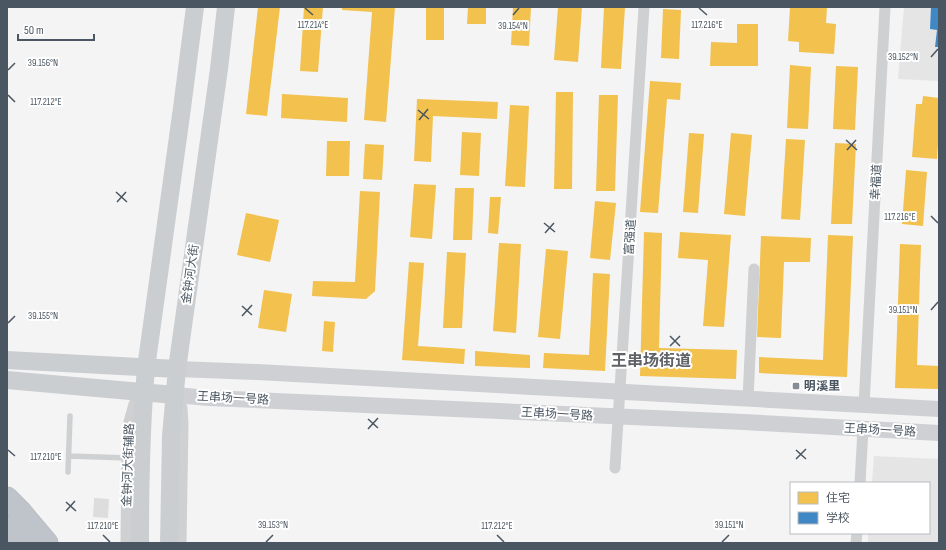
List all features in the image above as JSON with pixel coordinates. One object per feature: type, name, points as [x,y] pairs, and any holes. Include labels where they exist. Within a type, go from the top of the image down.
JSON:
[{"type":"highway","points":[[7,498],[47,543]]},
{"type":"highway","points":[[7,527],[22,543]]},
{"type":"main road","points":[[140,543],[134,458],[142,434],[146,368],[195,7]]},
{"type":"main road","name":"金钟河大街","points":[[169,543],[171,436],[177,369],[219,69],[226,7]]},
{"type":"main road","points":[[7,360],[177,369]]},
{"type":"main road","name":"王串场一号路","points":[[177,369],[939,409]]},
{"type":"main road","points":[[7,380],[175,395]]},
{"type":"main road","name":"王串场一号路","points":[[175,395],[209,398],[618,416],[939,433]]},
{"type":"main road","points":[[142,434],[149,426],[156,422],[162,423],[166,426],[171,436]]},
{"type":"street","name":"富强道","points":[[615,468],[644,7]]},
{"type":"street","name":"幸福道","points":[[864,405],[885,7]]},
{"type":"street","points":[[748,399],[754,269]]},
{"type":"street","name":"金钟河大街辅路","points":[[126,543],[134,458],[129,422],[134,404],[144,392]]},
{"type":"street","points":[[175,395],[182,408],[183,424],[181,543]]},
{"type":"street","points":[[860,482],[863,429]]},
{"type":"lane","points":[[68,472],[70,416]]},
{"type":"lane","points":[[68,456],[134,458]]},
{"type":"shaded area","points":[[904,7],[939,7],[939,81],[898,79]]},
{"type":"shaded area","points":[[874,456],[939,459],[939,543],[868,543],[868,534],[930,534],[930,482],[872,482]]},
{"type":"building: 住宅","points":[[258,7],[280,7],[267,116],[246,114]]},
{"type":"building: 住宅","points":[[304,7],[323,7],[318,72],[300,71]]},
{"type":"building: 住宅","points":[[342,7],[395,7],[386,122],[364,120],[372,12],[342,10]]},
{"type":"building: 住宅","points":[[426,7],[444,7],[444,40],[426,40]]},
{"type":"building: 住宅","points":[[468,7],[486,7],[486,24],[467,24]]},
{"type":"building: 住宅","points":[[513,7],[531,7],[529,46],[511,45]]},
{"type":"building: 住宅","points":[[558,7],[582,7],[578,62],[554,60]]},
{"type":"building: 住宅","points":[[604,7],[625,7],[621,69],[601,68]]},
{"type":"building: 住宅","points":[[790,7],[827,7],[826,23],[836,24],[834,54],[799,52],[799,42],[788,41]]},
{"type":"building: 住宅","points":[[663,9],[681,10],[679,59],[661,58]]},
{"type":"building: 住宅","points":[[737,24],[758,24],[758,66],[710,66],[711,42],[737,43]]},
{"type":"building: 住宅","points":[[790,65],[811,67],[808,129],[787,128]]},
{"type":"building: 住宅","points":[[836,66],[858,67],[855,130],[833,129]]},
{"type":"building: 住宅","points":[[650,81],[681,83],[680,100],[667,99],[658,213],[640,212]]},
{"type":"building: 住宅","points":[[556,92],[573,92],[572,189],[554,189]]},
{"type":"building: 住宅","points":[[282,94],[348,98],[347,122],[281,118]]},
{"type":"building: 住宅","points":[[599,95],[618,95],[615,191],[596,191]]},
{"type":"building: 住宅","points":[[923,96],[939,98],[937,159],[912,157],[916,104],[922,104]]},
{"type":"building: 住宅","points":[[417,99],[498,102],[497,119],[433,116],[431,162],[414,161]]},
{"type":"building: 住宅","points":[[510,105],[529,106],[525,187],[505,186]]},
{"type":"building: 住宅","points":[[462,132],[481,133],[479,176],[460,175]]},
{"type":"building: 住宅","points":[[689,133],[704,134],[698,213],[683,212]]},
{"type":"building: 住宅","points":[[731,133],[752,135],[745,216],[724,214]]},
{"type":"building: 住宅","points":[[786,139],[805,140],[800,220],[781,219]]},
{"type":"building: 住宅","points":[[327,141],[350,141],[349,176],[326,176]]},
{"type":"building: 住宅","points":[[835,143],[856,144],[852,224],[831,224]]},
{"type":"building: 住宅","points":[[365,144],[384,145],[382,180],[363,179]]},
{"type":"building: 住宅","points":[[906,170],[927,172],[923,226],[902,224]]},
{"type":"building: 住宅","points":[[414,184],[436,185],[432,239],[410,237]]},
{"type":"building: 住宅","points":[[455,188],[474,188],[472,240],[453,240]]},
{"type":"building: 住宅","points":[[360,191],[380,192],[375,291],[366,299],[312,296],[313,281],[355,282]]},
{"type":"building: 住宅","points":[[490,197],[501,197],[498,234],[488,233]]},
{"type":"building: 住宅","points":[[595,201],[616,203],[610,260],[590,258]]},
{"type":"building: 住宅","points":[[246,213],[279,220],[270,262],[237,255]]},
{"type":"building: 住宅","points":[[644,232],[662,233],[659,348],[737,350],[736,379],[640,376]]},
{"type":"building: 住宅","points":[[680,232],[731,235],[724,327],[703,326],[708,260],[678,258]]},
{"type":"building: 住宅","points":[[828,235],[853,236],[847,377],[759,373],[759,357],[823,360]]},
{"type":"building: 住宅","points":[[761,236],[811,238],[810,262],[784,262],[781,338],[757,337]]},
{"type":"building: 住宅","points":[[499,243],[521,244],[516,333],[493,331]]},
{"type":"building: 住宅","points":[[900,244],[921,245],[917,365],[939,366],[939,389],[895,388]]},
{"type":"building: 住宅","points":[[546,249],[568,251],[560,339],[538,337]]},
{"type":"building: 住宅","points":[[447,252],[466,253],[462,328],[443,328]]},
{"type":"building: 住宅","points":[[409,262],[424,263],[418,346],[465,349],[464,364],[402,360]]},
{"type":"building: 住宅","points":[[593,273],[610,274],[605,371],[543,368],[544,353],[589,355]]},
{"type":"building: 住宅","points":[[264,290],[292,294],[286,332],[258,328]]},
{"type":"building: 住宅","points":[[324,321],[335,322],[333,352],[322,351]]},
{"type":"building: 住宅","points":[[475,351],[530,355],[530,368],[475,366]]},
{"type":"building: 学校","points":[[931,7],[939,7],[939,47],[935,47],[937,30],[930,29]]},
{"type":"building: 其他","points":[[94,498],[109,499],[108,518],[93,517]]},
{"type":"place","name":"明溪里","points":[[796,386]]},
{"type":"district","name":"王串场街道","points":[[651,360]]}]
